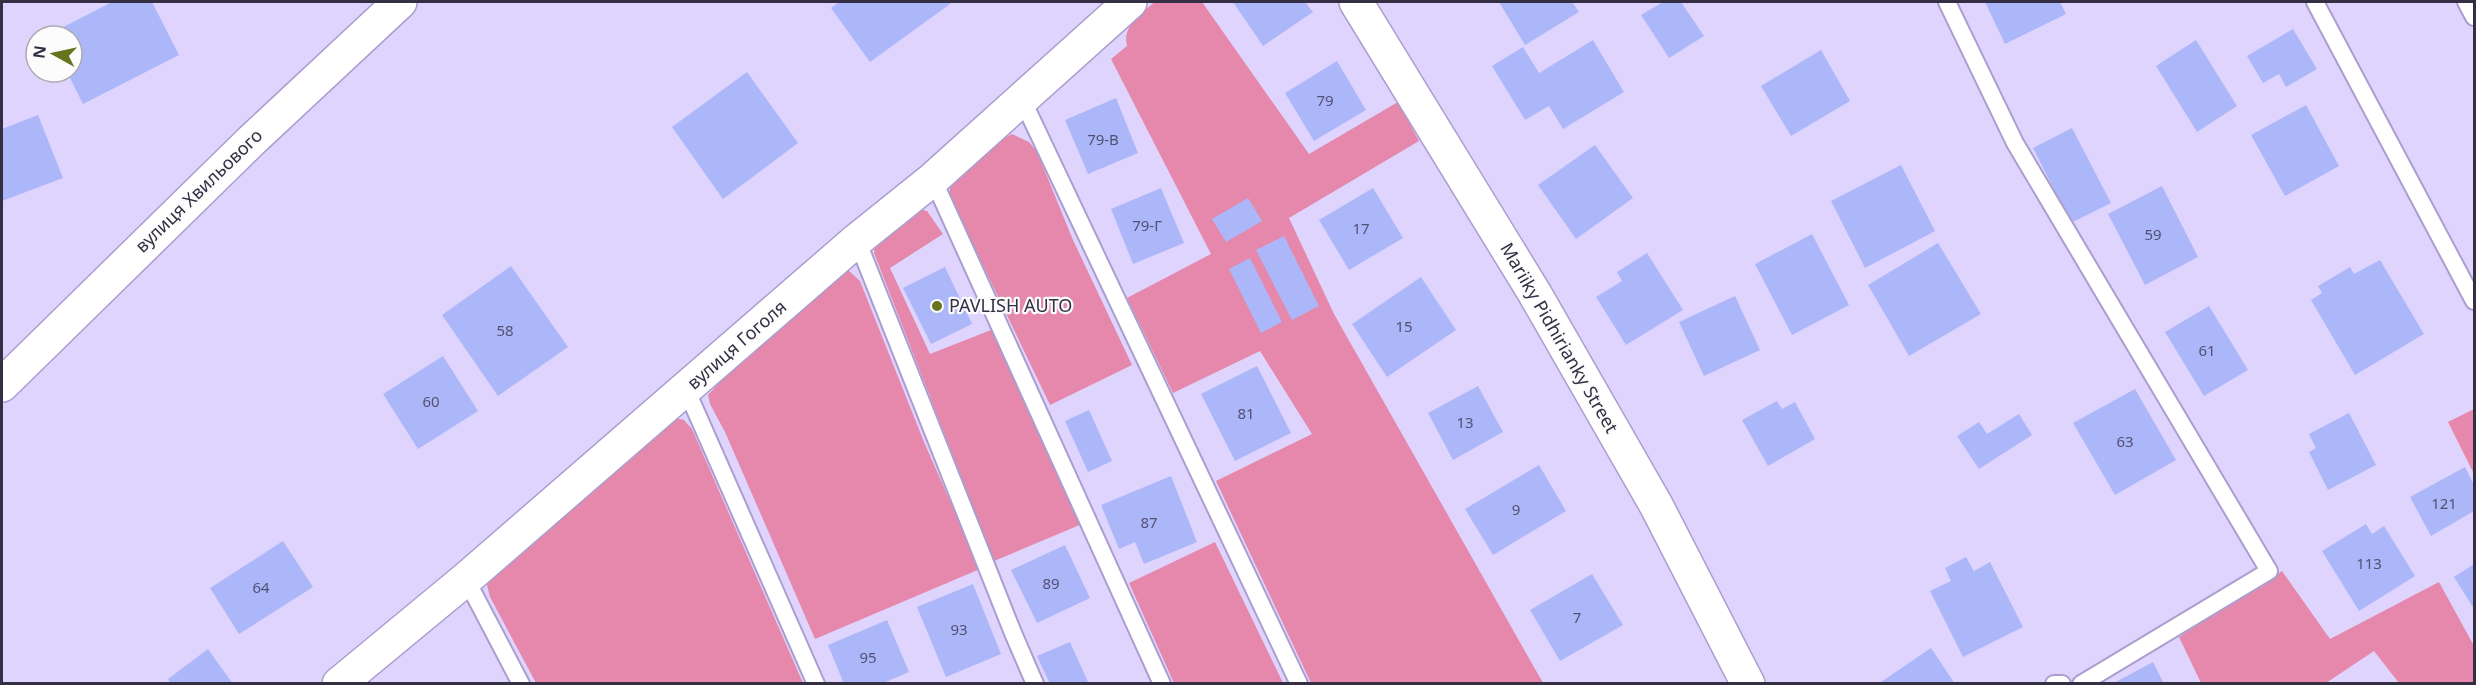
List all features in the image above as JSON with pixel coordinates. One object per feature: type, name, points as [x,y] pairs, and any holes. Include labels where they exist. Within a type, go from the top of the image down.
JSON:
[{"type":"street","name":"вулиця Хвильового","points":[[2,385],[250,141],[400,2]]},
{"type":"street","name":"вулиця Гоголя","points":[[339,684],[466,579],[857,240],[933,179],[1130,2]]},
{"type":"street","name":"Mariiky Pidhirianky Street","points":[[1356,2],[1535,294],[1656,506],[1748,684]]},
{"type":"lane","points":[[1947,2],[2015,143],[2269,571],[2081,684]]},
{"type":"lane","points":[[2315,2],[2475,301]]},
{"type":"lane","points":[[2466,2],[2475,17]]},
{"type":"lane","points":[[1022,99],[1299,684]]},
{"type":"lane","points":[[933,179],[1162,684]]},
{"type":"lane","points":[[857,240],[1035,684]]},
{"type":"lane","points":[[686,389],[816,684]]},
{"type":"lane","points":[[466,579],[521,684]]},
{"type":"lane","points":[[2054,684],[2061,684]]},
{"type":"shaded area","points":[[1155,2],[1202,2],[1309,154],[1398,102],[1419,141],[1289,218],[1334,314],[1543,683],[1311,683],[1216,481],[1312,434],[1260,351],[1173,393],[1127,298],[1211,254],[1111,59],[1127,46],[1127,32],[1130,26]]},
{"type":"shaded area","points":[[1012,134],[1029,142],[1037,152],[1073,240],[1132,365],[1050,405],[950,193],[952,181],[966,165]]},
{"type":"shaded area","points":[[918,209],[927,211],[943,234],[890,268],[930,354],[991,330],[1082,524],[994,561],[874,253],[875,242]]},
{"type":"shaded area","points":[[847,269],[860,281],[924,442],[980,569],[815,639],[708,395],[754,345]]},
{"type":"shaded area","points":[[2474,409],[2474,474],[2448,422]]},
{"type":"shaded area","points":[[675,418],[684,420],[692,429],[803,683],[536,683],[490,597],[486,581]]},
{"type":"shaded area","points":[[1215,542],[1283,683],[1174,683],[1129,583]]},
{"type":"shaded area","points":[[2282,571],[2330,639],[2439,582],[2474,646],[2474,683],[2399,683],[2374,651],[2326,683],[2201,683],[2179,637]]},
{"type":"building","points":[[112,2],[152,2],[179,55],[83,104],[73,84],[84,84],[84,24],[69,24]]},
{"type":"building","points":[[839,2],[949,2],[950,4],[870,62],[831,8]]},
{"type":"building","points":[[1233,2],[1305,2],[1313,12],[1263,46]]},
{"type":"building","points":[[1499,2],[1572,2],[1579,12],[1525,45]]},
{"type":"building","points":[[1663,2],[1681,2],[1704,36],[1669,58],[1641,15]]},
{"type":"building","points":[[1985,2],[2060,2],[2066,14],[2005,44]]},
{"type":"building","points":[[2293,29],[2317,69],[2286,87],[2279,74],[2263,83],[2247,56]]},
{"type":"building","points":[[1593,40],[1624,92],[1563,129],[1549,106],[1525,120],[1492,66],[1523,47],[1539,73]]},
{"type":"building","points":[[2196,40],[2237,106],[2197,132],[2156,66]]},
{"type":"building","points":[[1821,50],[1850,101],[1791,136],[1761,86]]},
{"type":"building","points":[[1337,61],[1366,110],[1314,141],[1285,93]]},
{"type":"building","points":[[747,72],[798,143],[723,199],[672,127]]},
{"type":"building","points":[[1116,98],[1138,153],[1088,174],[1065,120]]},
{"type":"building","points":[[2306,105],[2339,166],[2285,196],[2251,135]]},
{"type":"building","points":[[38,115],[63,178],[2,201],[2,129]]},
{"type":"building","points":[[2072,128],[2111,203],[2071,223],[2033,148]]},
{"type":"building","points":[[1595,145],[1633,198],[1576,239],[1538,185]]},
{"type":"building","points":[[1901,165],[1935,231],[1865,268],[1831,201]]},
{"type":"building","points":[[2162,186],[2198,257],[2145,285],[2108,214]]},
{"type":"building","points":[[1161,188],[1184,243],[1133,264],[1111,209]]},
{"type":"building","points":[[1373,188],[1403,238],[1349,270],[1319,220]]},
{"type":"building","points":[[1248,198],[1262,221],[1226,242],[1212,219]]},
{"type":"building","points":[[1812,234],[1849,305],[1792,335],[1755,264]]},
{"type":"building","points":[[1284,236],[1319,306],[1292,320],[1256,250]]},
{"type":"building","points":[[1938,243],[1981,314],[1909,356],[1868,285]]},
{"type":"building","points":[[1647,253],[1683,310],[1626,345],[1596,297],[1622,281],[1617,272]]},
{"type":"building","points":[[1250,258],[1282,322],[1261,333],[1229,269]]},
{"type":"building","points":[[2380,260],[2424,334],[2355,375],[2311,300],[2322,293],[2318,286],[2350,267],[2354,274]]},
{"type":"building","points":[[511,266],[568,347],[498,396],[442,315]]},
{"type":"building","name":"PAVLISH AUTO","points":[[945,267],[972,324],[931,344],[903,288]]},
{"type":"building","points":[[1421,277],[1456,330],[1387,377],[1352,324]]},
{"type":"building","points":[[1735,296],[1760,350],[1704,376],[1679,322]]},
{"type":"building","points":[[2209,306],[2248,370],[2204,396],[2165,332]]},
{"type":"building","points":[[443,356],[478,411],[418,449],[383,394]]},
{"type":"building","points":[[1257,366],[1291,433],[1235,461],[1201,394]]},
{"type":"building","points":[[1478,386],[1503,432],[1453,460],[1428,413]]},
{"type":"building","points":[[2135,389],[2176,460],[2115,495],[2073,423]]},
{"type":"building","points":[[1777,401],[1782,409],[1795,402],[1815,439],[1768,466],[1742,420]]},
{"type":"building","points":[[1089,410],[1112,461],[1088,472],[1065,421]]},
{"type":"building","points":[[2349,413],[2376,465],[2328,490],[2309,452],[2316,448],[2309,434]]},
{"type":"building","points":[[2019,414],[2032,435],[1979,469],[1957,436],[1979,422],[1987,434]]},
{"type":"building","points":[[1539,465],[1566,511],[1493,555],[1465,509]]},
{"type":"building","points":[[2465,467],[2474,485],[2474,511],[2431,536],[2410,497]]},
{"type":"building","points":[[1171,476],[1197,542],[1144,564],[1135,542],[1119,549],[1101,505]]},
{"type":"building","points":[[2366,524],[2372,534],[2384,526],[2415,576],[2359,611],[2322,551]]},
{"type":"building","points":[[283,541],[313,587],[239,634],[210,588]]},
{"type":"building","points":[[1065,545],[1090,598],[1037,623],[1011,570]]},
{"type":"building","points":[[1966,557],[1974,571],[1990,562],[2023,627],[1963,657],[1930,591],[1951,581],[1945,568]]},
{"type":"building","points":[[2474,564],[2474,609],[2454,577]]},
{"type":"building","points":[[1592,574],[1623,625],[1560,661],[1530,610]]},
{"type":"building","points":[[973,584],[1001,654],[946,677],[917,607]]},
{"type":"building","points":[[887,620],[909,672],[881,684],[844,684],[828,645]]},
{"type":"building","points":[[1070,642],[1089,684],[1050,684],[1037,656]]},
{"type":"building","points":[[1931,648],[1955,684],[1878,684]]},
{"type":"building","points":[[208,649],[233,684],[171,684],[168,679]]},
{"type":"building","points":[[2153,662],[2164,684],[2112,684]]},
{"type":"place","name":"PAVLISH AUTO","points":[[937,306]]}]
